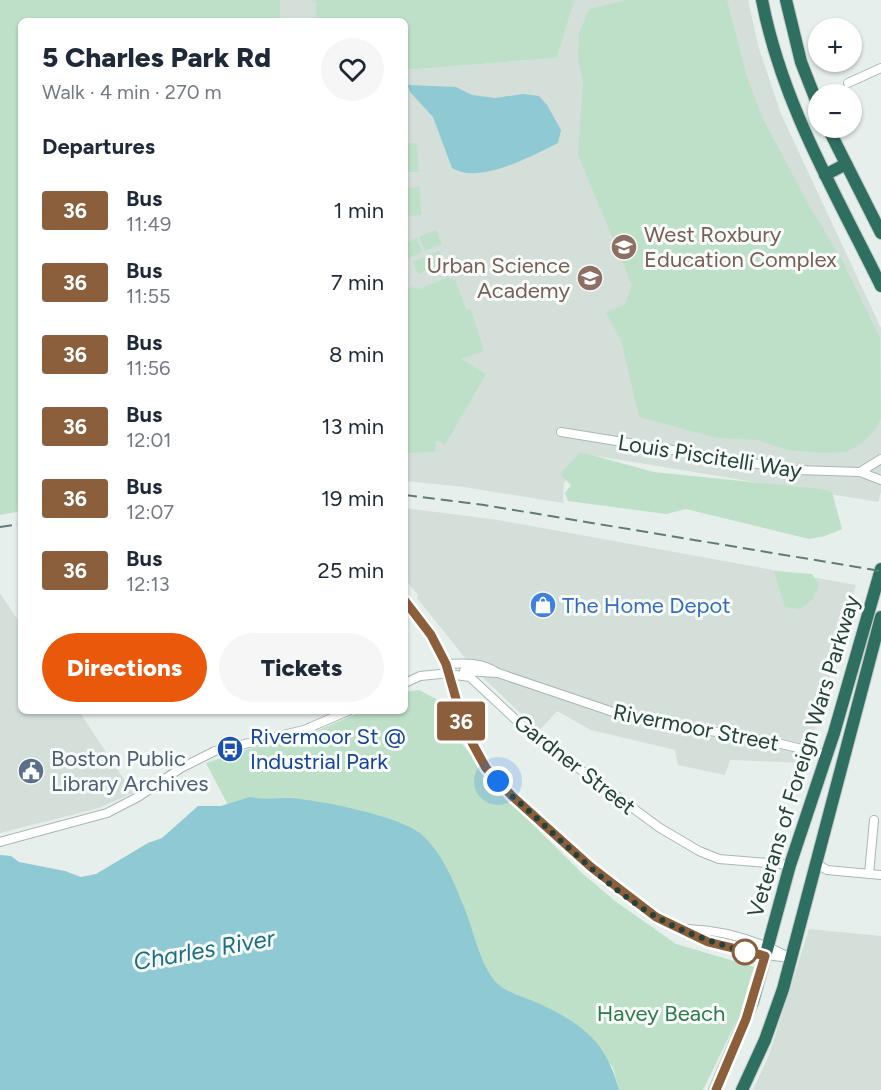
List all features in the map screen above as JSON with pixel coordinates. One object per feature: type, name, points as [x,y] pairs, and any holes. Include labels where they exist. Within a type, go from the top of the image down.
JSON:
[{"type":"highway","points":[[762,0],[774,55],[788,95],[881,286]]},
{"type":"highway","points":[[786,0],[801,62],[810,84]]},
{"type":"highway","points":[[833,138],[881,233]]},
{"type":"highway","points":[[825,175],[846,164]]},
{"type":"highway","name":"Veterans of Foreign Wars Parkway","points":[[716,1090],[746,1019],[790,866],[827,755],[881,568]]},
{"type":"highway","name":"Veterans of Foreign Wars Parkway","points":[[742,1090],[767,1035],[791,958],[881,617]]},
{"type":"street","points":[[848,83],[881,68]]},
{"type":"street","name":"Louis Piscitelli Way","points":[[561,432],[796,470],[860,472],[881,480]]},
{"type":"street","points":[[860,472],[881,459]]},
{"type":"street","points":[[408,605],[431,635],[447,669],[465,730],[486,768],[512,796],[629,898],[656,917],[708,942],[767,951]]},
{"type":"street","name":"Rivermoor Street","points":[[408,682],[447,669],[498,673],[622,715],[777,743],[827,755]]},
{"type":"street","name":"Gardner Street","points":[[447,669],[470,677],[537,737],[660,828],[699,851],[719,859],[790,866]]},
{"type":"street","points":[[0,842],[107,813],[138,797],[181,768],[215,751],[304,730],[341,714]]},
{"type":"street","points":[[869,874],[874,820]]},
{"type":"street","points":[[817,864],[827,870],[881,875]]},
{"type":"street","points":[[684,929],[712,929],[791,958]]},
{"type":"shaded area","points":[[280,0],[316,0],[316,18],[280,18]]},
{"type":"shaded area","name":"West Roxbury Education Complex","points":[[574,0],[748,0],[759,49],[781,114],[881,328],[881,492],[878,502],[596,456],[573,472],[564,483],[563,503],[464,487],[408,481],[408,70],[557,58]]},
{"type":"shaded area","points":[[408,508],[498,520],[856,585],[805,763],[730,760],[725,775],[678,765],[675,750],[591,730],[557,711],[539,731],[474,669],[417,598],[418,595],[408,583]]},
{"type":"shaded area","points":[[0,593],[18,620],[18,714],[81,714],[133,793],[99,808],[0,833]]},
{"type":"shaded area","points":[[809,929],[881,936],[881,1090],[753,1090],[769,1055]]},
{"type":"green space","points":[[0,0],[280,0],[280,18],[18,18],[18,512],[0,515]]},
{"type":"green space","points":[[312,0],[579,0],[574,1],[557,58],[408,70],[408,18],[316,18],[316,2]]},
{"type":"green space","points":[[626,0],[727,0],[747,77],[762,117],[811,209],[841,258],[880,338],[881,418],[876,429],[860,445],[846,452],[822,453],[787,450],[758,440],[717,438],[639,417],[621,340],[606,313],[625,304],[632,285],[578,155],[583,82],[578,59],[579,33],[589,9]]},
{"type":"green space","points":[[417,143],[419,172],[408,172],[408,144]]},
{"type":"green space","points":[[420,187],[421,215],[408,216],[408,188]]},
{"type":"green space","points":[[436,230],[442,244],[425,251],[419,237]]},
{"type":"green space","points":[[417,238],[422,252],[408,258],[408,242]]},
{"type":"green space","points":[[439,251],[444,263],[418,274],[413,262]]},
{"type":"green space","points":[[448,277],[455,280],[466,309],[471,310],[484,351],[461,359],[486,374],[445,445],[436,440],[435,452],[408,453],[408,289],[412,287],[419,289]]},
{"type":"green space","points":[[584,453],[654,472],[832,492],[842,529],[809,539],[686,509],[666,514],[568,501],[565,493],[571,485],[560,474],[579,454]]},
{"type":"green space","points":[[774,571],[812,574],[819,585],[813,599],[800,609],[785,607]]},
{"type":"green space","name":"Havey Beach","points":[[419,690],[438,700],[458,739],[511,803],[582,873],[615,901],[676,944],[758,968],[752,973],[740,1014],[703,1090],[619,1090],[613,1067],[570,1022],[545,1007],[498,987],[486,973],[480,955],[228,805],[206,763],[252,748],[296,740],[356,714],[408,714],[408,692]]},
{"type":"water","points":[[408,85],[456,87],[472,95],[495,98],[523,94],[539,96],[547,105],[561,130],[558,143],[520,161],[491,171],[463,172],[452,168],[433,117],[410,92]]},
{"type":"water","name":"Charles River","points":[[250,797],[290,798],[339,806],[396,821],[421,834],[435,849],[452,878],[487,970],[493,978],[508,991],[540,1004],[581,1028],[600,1047],[608,1060],[619,1090],[0,1090],[0,855],[11,856],[19,862],[65,871],[81,877],[96,874],[148,843],[162,838],[198,806],[221,806]]},
{"type":"railway","points":[[408,495],[484,505],[881,571]]},
{"type":"railway","points":[[0,527],[18,524]]},
{"type":"bus line","name":"36","points":[[408,605],[431,635],[446,664],[453,698],[465,730],[486,768],[512,796],[591,867],[656,917],[708,942],[765,956],[746,1019],[716,1090]]},
{"type":"place","name":"West Roxbury Education Complex","points":[[624,247]]},
{"type":"place","name":"Urban Science Academy","points":[[590,278]]},
{"type":"place","name":"The Home Depot","points":[[543,605]]},
{"type":"place","name":"Rivermoor St @ Industrial Park","points":[[230,749]]},
{"type":"place","name":"Boston Public Library Archives","points":[[31,771]]},
{"type":"route","points":[[498,781],[591,867],[656,917],[708,942],[752,954],[745,952]]}]
